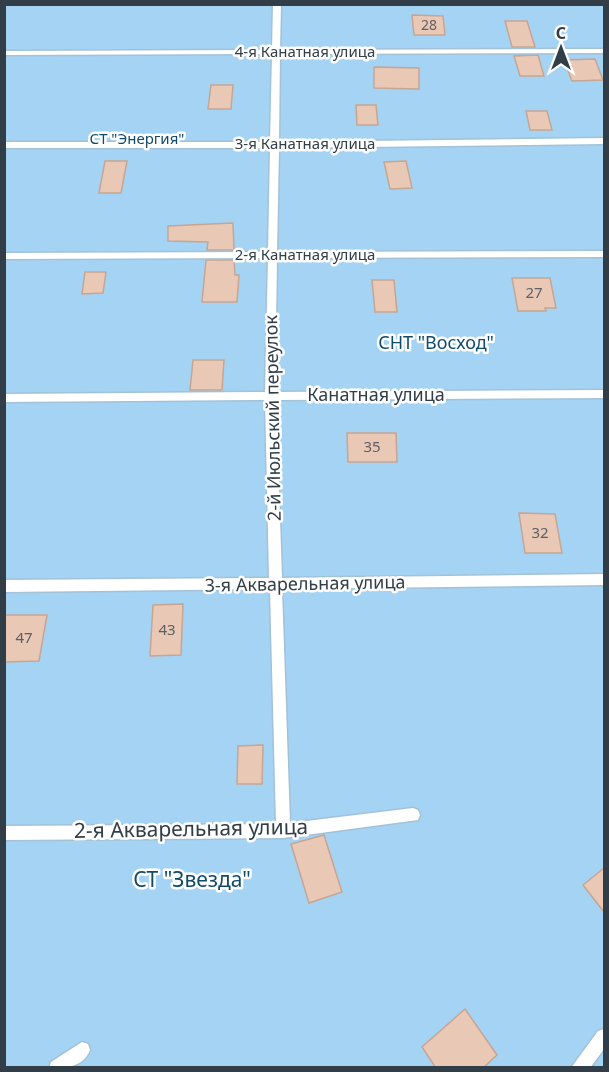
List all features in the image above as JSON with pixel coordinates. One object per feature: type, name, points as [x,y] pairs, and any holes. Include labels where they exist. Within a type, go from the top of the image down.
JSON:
[{"type":"lane","name":"2-й Июльский переулок","points":[[277,4],[270,395],[283,831]]},
{"type":"lane","name":"4-я Канатная улица","points":[[4,53],[604,51]]},
{"type":"lane","name":"3-я Канатная улица","points":[[4,145],[604,141]]},
{"type":"lane","name":"2-я Канатная улица","points":[[4,256],[604,254]]},
{"type":"lane","name":"Канатная улица","points":[[4,398],[604,394]]},
{"type":"lane","name":"3-я Акварельная улица","points":[[4,586],[604,580]]},
{"type":"lane","name":"2-я Акварельная улица","points":[[4,833],[283,831],[413,815]]},
{"type":"lane","points":[[579,1068],[604,1037]]},
{"type":"lane","points":[[57,1068],[82,1050]]},
{"type":"green space","points":[[5,5],[604,5],[604,1067],[5,1068]]},
{"type":"building","points":[[412,15],[443,16],[445,35],[414,35]]},
{"type":"building","points":[[505,21],[527,21],[535,47],[512,47]]},
{"type":"building","points":[[538,55],[544,76],[520,76],[514,56]]},
{"type":"building","points":[[595,59],[603,80],[572,81],[564,60]]},
{"type":"building","points":[[374,67],[419,68],[419,89],[374,88]]},
{"type":"building","points":[[211,85],[233,85],[231,109],[208,109]]},
{"type":"building","points":[[356,105],[376,105],[378,125],[357,125]]},
{"type":"building","points":[[526,111],[547,111],[552,130],[530,130]]},
{"type":"building","points":[[105,161],[127,161],[121,193],[99,193]]},
{"type":"building","points":[[406,161],[412,188],[390,189],[384,162]]},
{"type":"building","points":[[233,223],[234,250],[207,250],[208,242],[168,241],[168,226]]},
{"type":"building","points":[[206,260],[234,260],[235,275],[239,275],[237,302],[202,302]]},
{"type":"building","points":[[85,272],[106,272],[103,293],[82,294]]},
{"type":"building","points":[[512,278],[550,278],[556,308],[545,308],[546,311],[518,311]]},
{"type":"building","points":[[372,280],[394,280],[397,312],[375,312]]},
{"type":"building","points":[[193,360],[224,360],[222,390],[190,390]]},
{"type":"building","points":[[347,433],[396,433],[397,462],[348,462]]},
{"type":"building","points":[[519,513],[555,514],[562,553],[525,553]]},
{"type":"building","points":[[183,604],[181,655],[150,656],[153,605]]},
{"type":"building","points":[[4,615],[47,615],[39,661],[4,662]]},
{"type":"building","points":[[263,745],[262,784],[237,784],[238,746]]},
{"type":"building","points":[[324,835],[342,892],[309,903],[291,844]]},
{"type":"building","points":[[604,868],[604,912],[583,885]]},
{"type":"building","points":[[465,1009],[497,1055],[483,1068],[436,1068],[422,1047]]},
{"type":"park label","name":"СТ \"Энергия\"","points":[[137,139]]},
{"type":"park label","name":"СНТ \"Восход\"","points":[[436,343]]},
{"type":"park label","name":"СТ \"Звезда\"","points":[[192,880]]}]
